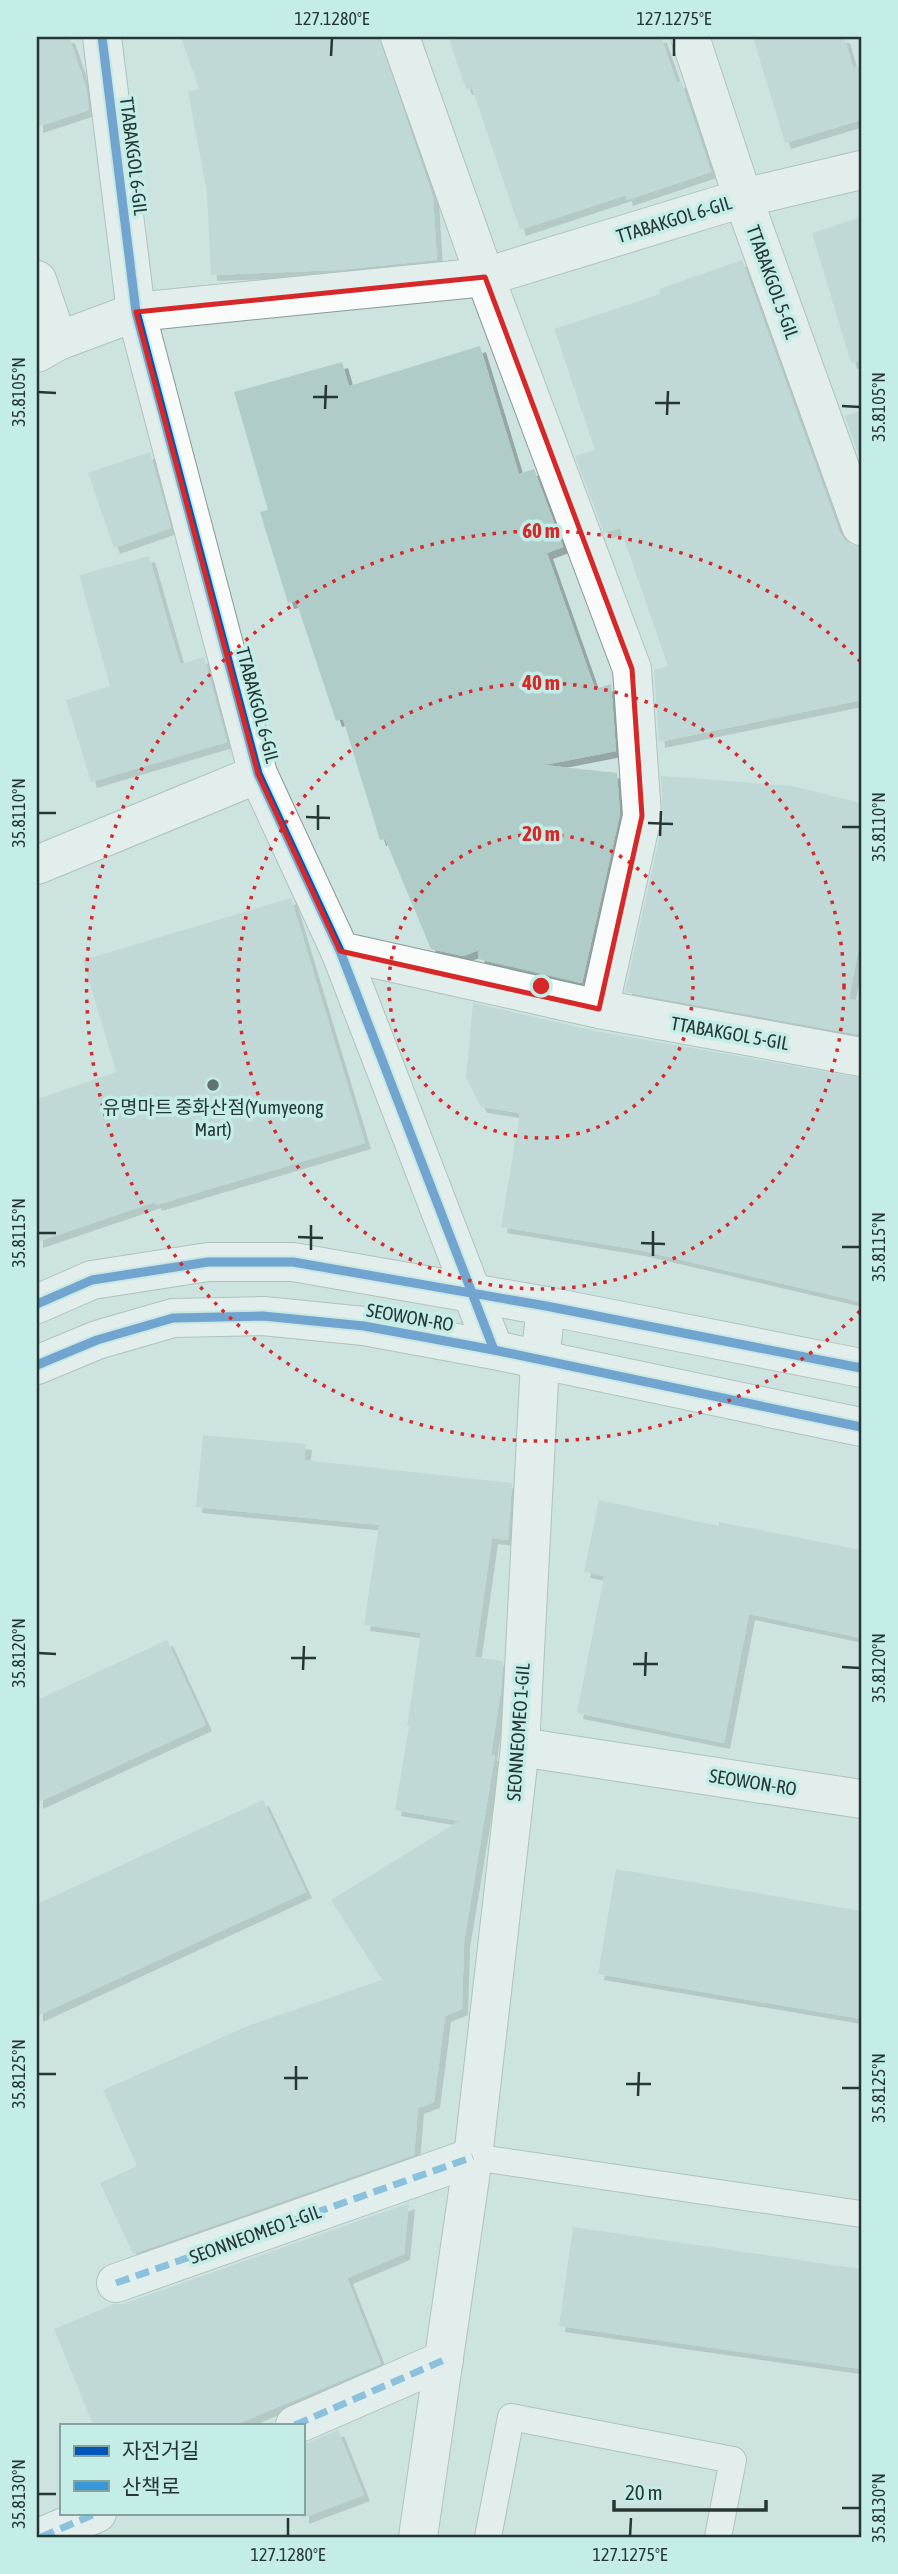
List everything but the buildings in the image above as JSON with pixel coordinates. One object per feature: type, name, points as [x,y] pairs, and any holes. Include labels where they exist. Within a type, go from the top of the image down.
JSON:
[{"type":"street","name":"TTABAKGOL 6-GIL","points":[[102,37],[136,312],[258,774],[340,951],[494,1350]]},
{"type":"street","points":[[340,951],[599,1009],[642,816],[632,669],[485,277],[400,37]]},
{"type":"street","name":"TTABAKGOL 5-GIL","points":[[690,37],[743,198],[861,526]]},
{"type":"street","name":"TTABAKGOL 6-GIL","points":[[37,281],[47,347],[136,312],[485,277],[743,198],[861,170]]},
{"type":"street","points":[[37,865],[258,774]]},
{"type":"street","name":"TTABAKGOL 5-GIL","points":[[599,1009],[861,1057]]},
{"type":"street","name":"SEOWON-RO","points":[[37,1304],[92,1280],[208,1262],[293,1262],[471,1292],[861,1368]]},
{"type":"street","name":"SEONNEOMEO 1-GIL","points":[[418,2537],[473,2157],[520,1746],[540,1361],[546,1306]]},
{"type":"street","name":"SEOWON-RO","points":[[37,1365],[97,1340],[173,1318],[264,1316],[364,1326],[494,1350],[861,1427]]},
{"type":"street","name":"SEOWON-RO","points":[[520,1746],[861,1798]]},
{"type":"street","name":"SEONNEOMEO 1-GIL","points":[[117,2283],[473,2157]]},
{"type":"street","points":[[297,2424],[444,2360]]},
{"type":"street","points":[[41,2537],[95,2514]]},
{"type":"lane","points":[[473,2157],[861,2214]]},
{"type":"lane","points":[[488,2537],[511,2417],[733,2460],[718,2537]]},
{"type":"highlighted area","points":[[485,277],[632,669],[642,816],[599,1009],[340,951],[258,774],[136,312]]},
{"type":"marked path","points":[[116,2283],[473,2157]]},
{"type":"marked path","points":[[297,2424],[444,2360]]},
{"type":"marked path","points":[[41,2537],[95,2514]]},
{"type":"cycle path","points":[[102,37],[136,312],[258,774],[340,951],[494,1350]]},
{"type":"cycle path","points":[[37,1304],[92,1280],[208,1262],[293,1262],[546,1306],[861,1368]]},
{"type":"cycle path","points":[[37,1365],[97,1340],[173,1318],[263,1316],[364,1326],[494,1350],[861,1427]]},
{"type":"place","name":"유명마트 중화산점(Yumyeong Mart)","points":[[213,1085]]}]
